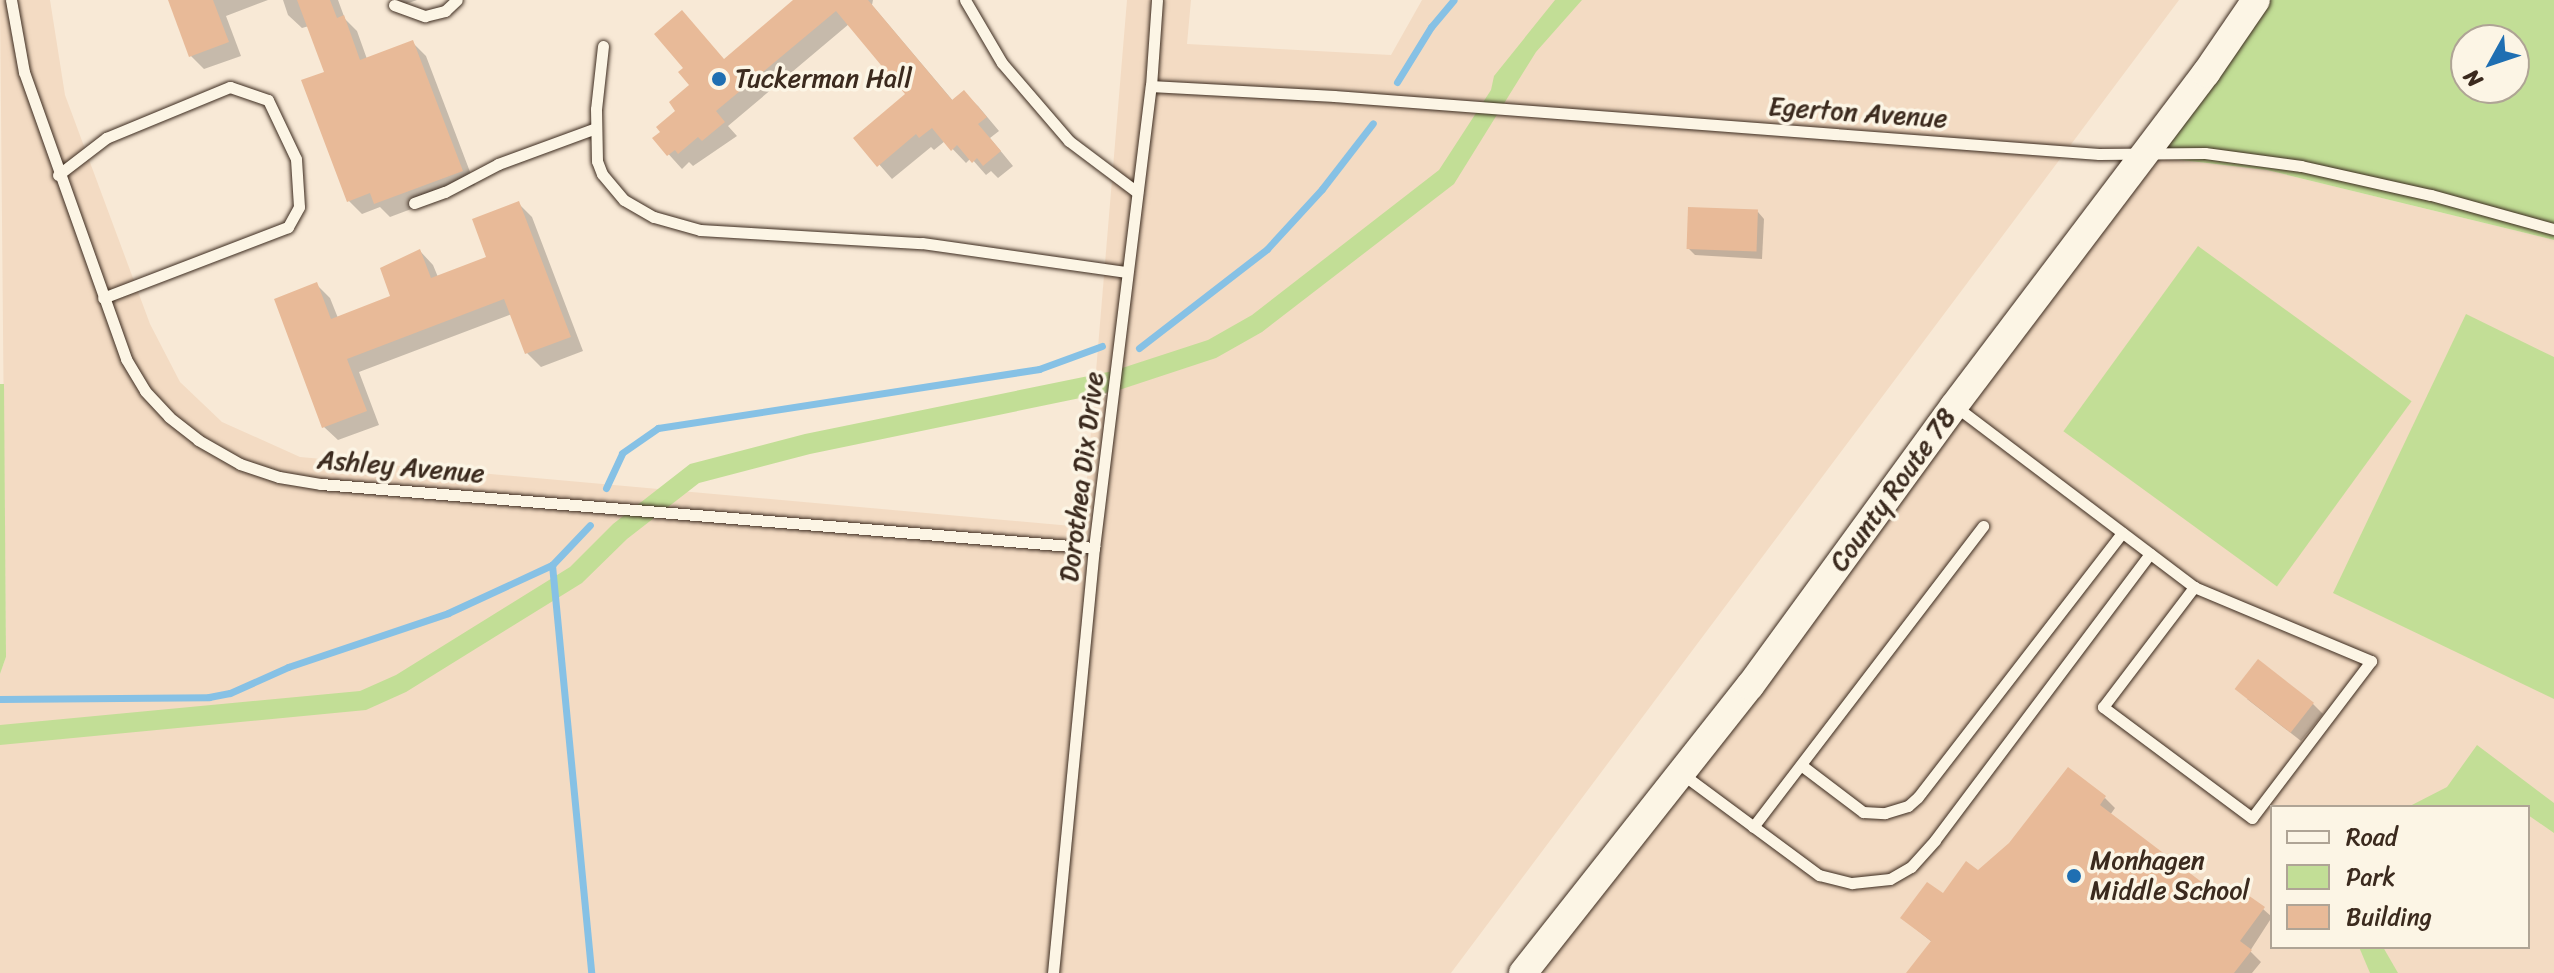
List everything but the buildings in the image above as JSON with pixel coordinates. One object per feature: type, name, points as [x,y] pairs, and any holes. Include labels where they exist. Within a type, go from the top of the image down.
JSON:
[{"type":"street","name":"County Route 78","points":[[1523,973],[1750,686],[2256,0]]},
{"type":"lane","name":"Ashley Avenue","points":[[11,0],[24,72],[58,175],[126,359],[145,391],[169,417],[198,440],[240,464],[279,477],[321,484],[1094,548]]},
{"type":"lane","points":[[394,5],[425,16],[445,11],[457,0]]},
{"type":"lane","points":[[965,0],[1002,63],[1069,141],[1137,192]]},
{"type":"lane","name":"Dorothea Dix Drive","points":[[1053,973],[1094,548],[1151,86],[1157,0]]},
{"type":"lane","points":[[603,46],[596,128],[597,161],[602,174],[624,200],[654,217],[700,230],[922,243],[1127,272]]},
{"type":"lane","name":"Egerton Avenue","points":[[1151,86],[1347,97],[2099,154],[2205,153],[2301,166],[2431,195],[2554,229]]},
{"type":"lane","points":[[58,175],[106,138],[230,87],[268,100],[296,159],[299,207],[288,227],[103,298]]},
{"type":"lane","points":[[414,203],[445,192],[498,164],[596,128]]},
{"type":"lane","points":[[1954,406],[2194,587],[2371,661],[2252,818],[2103,707],[2194,587]]},
{"type":"lane","points":[[1753,827],[1983,526]]},
{"type":"lane","points":[[1801,765],[1863,812],[1885,813],[1908,806],[2122,533]]},
{"type":"lane","points":[[1680,772],[1810,869],[1835,881],[1877,881],[1901,874],[1935,840],[2150,554]]},
{"type":"shaded area","points":[[0,0],[50,0],[65,95],[150,324],[180,382],[222,422],[300,457],[1083,527],[1127,0],[1191,0],[1187,44],[1391,55],[1422,0],[2179,0],[1451,973],[0,973],[0,674],[6,657]]},
{"type":"shaded area","points":[[2147,156],[2267,170],[2554,240],[2554,973],[1532,973]]},
{"type":"green space","points":[[1555,0],[1582,0],[1536,52],[1454,184],[1262,332],[1216,358],[1119,390],[810,454],[699,483],[627,539],[582,583],[406,692],[366,710],[0,745],[0,725],[360,691],[396,675],[570,567],[613,524],[690,464],[805,434],[1113,371],[1208,340],[1252,315],[1439,170],[1491,90],[1494,76]]},
{"type":"green space","points":[[2264,0],[2554,0],[2554,240],[2267,170],[2147,156]]},
{"type":"green space","points":[[2198,246],[2412,401],[2277,586],[2063,431]]},
{"type":"green space","points":[[2466,314],[2554,357],[2554,699],[2333,593]]},
{"type":"green space","points":[[0,384],[4,384],[6,657],[0,674]]},
{"type":"green space","points":[[2477,745],[2554,803],[2554,833],[2530,816],[2530,805],[2412,805],[2447,787]]},
{"type":"green space","points":[[2360,949],[2384,949],[2398,973],[2370,973]]},
{"type":"waterway","points":[[1397,82],[1431,27],[1454,0]]},
{"type":"waterway","points":[[1139,348],[1267,249],[1322,189],[1373,123]]},
{"type":"waterway","points":[[606,488],[622,453],[658,428],[1039,369],[1102,346]]},
{"type":"waterway","points":[[0,699],[209,697],[230,693],[288,667],[448,613],[552,565],[590,525]]},
{"type":"waterway","points":[[552,565],[591,973]]},
{"type":"place","name":"Tuckerman Hall","points":[[719,79]]},
{"type":"place","name":"Monhagen Middle School","points":[[2074,876]]}]
